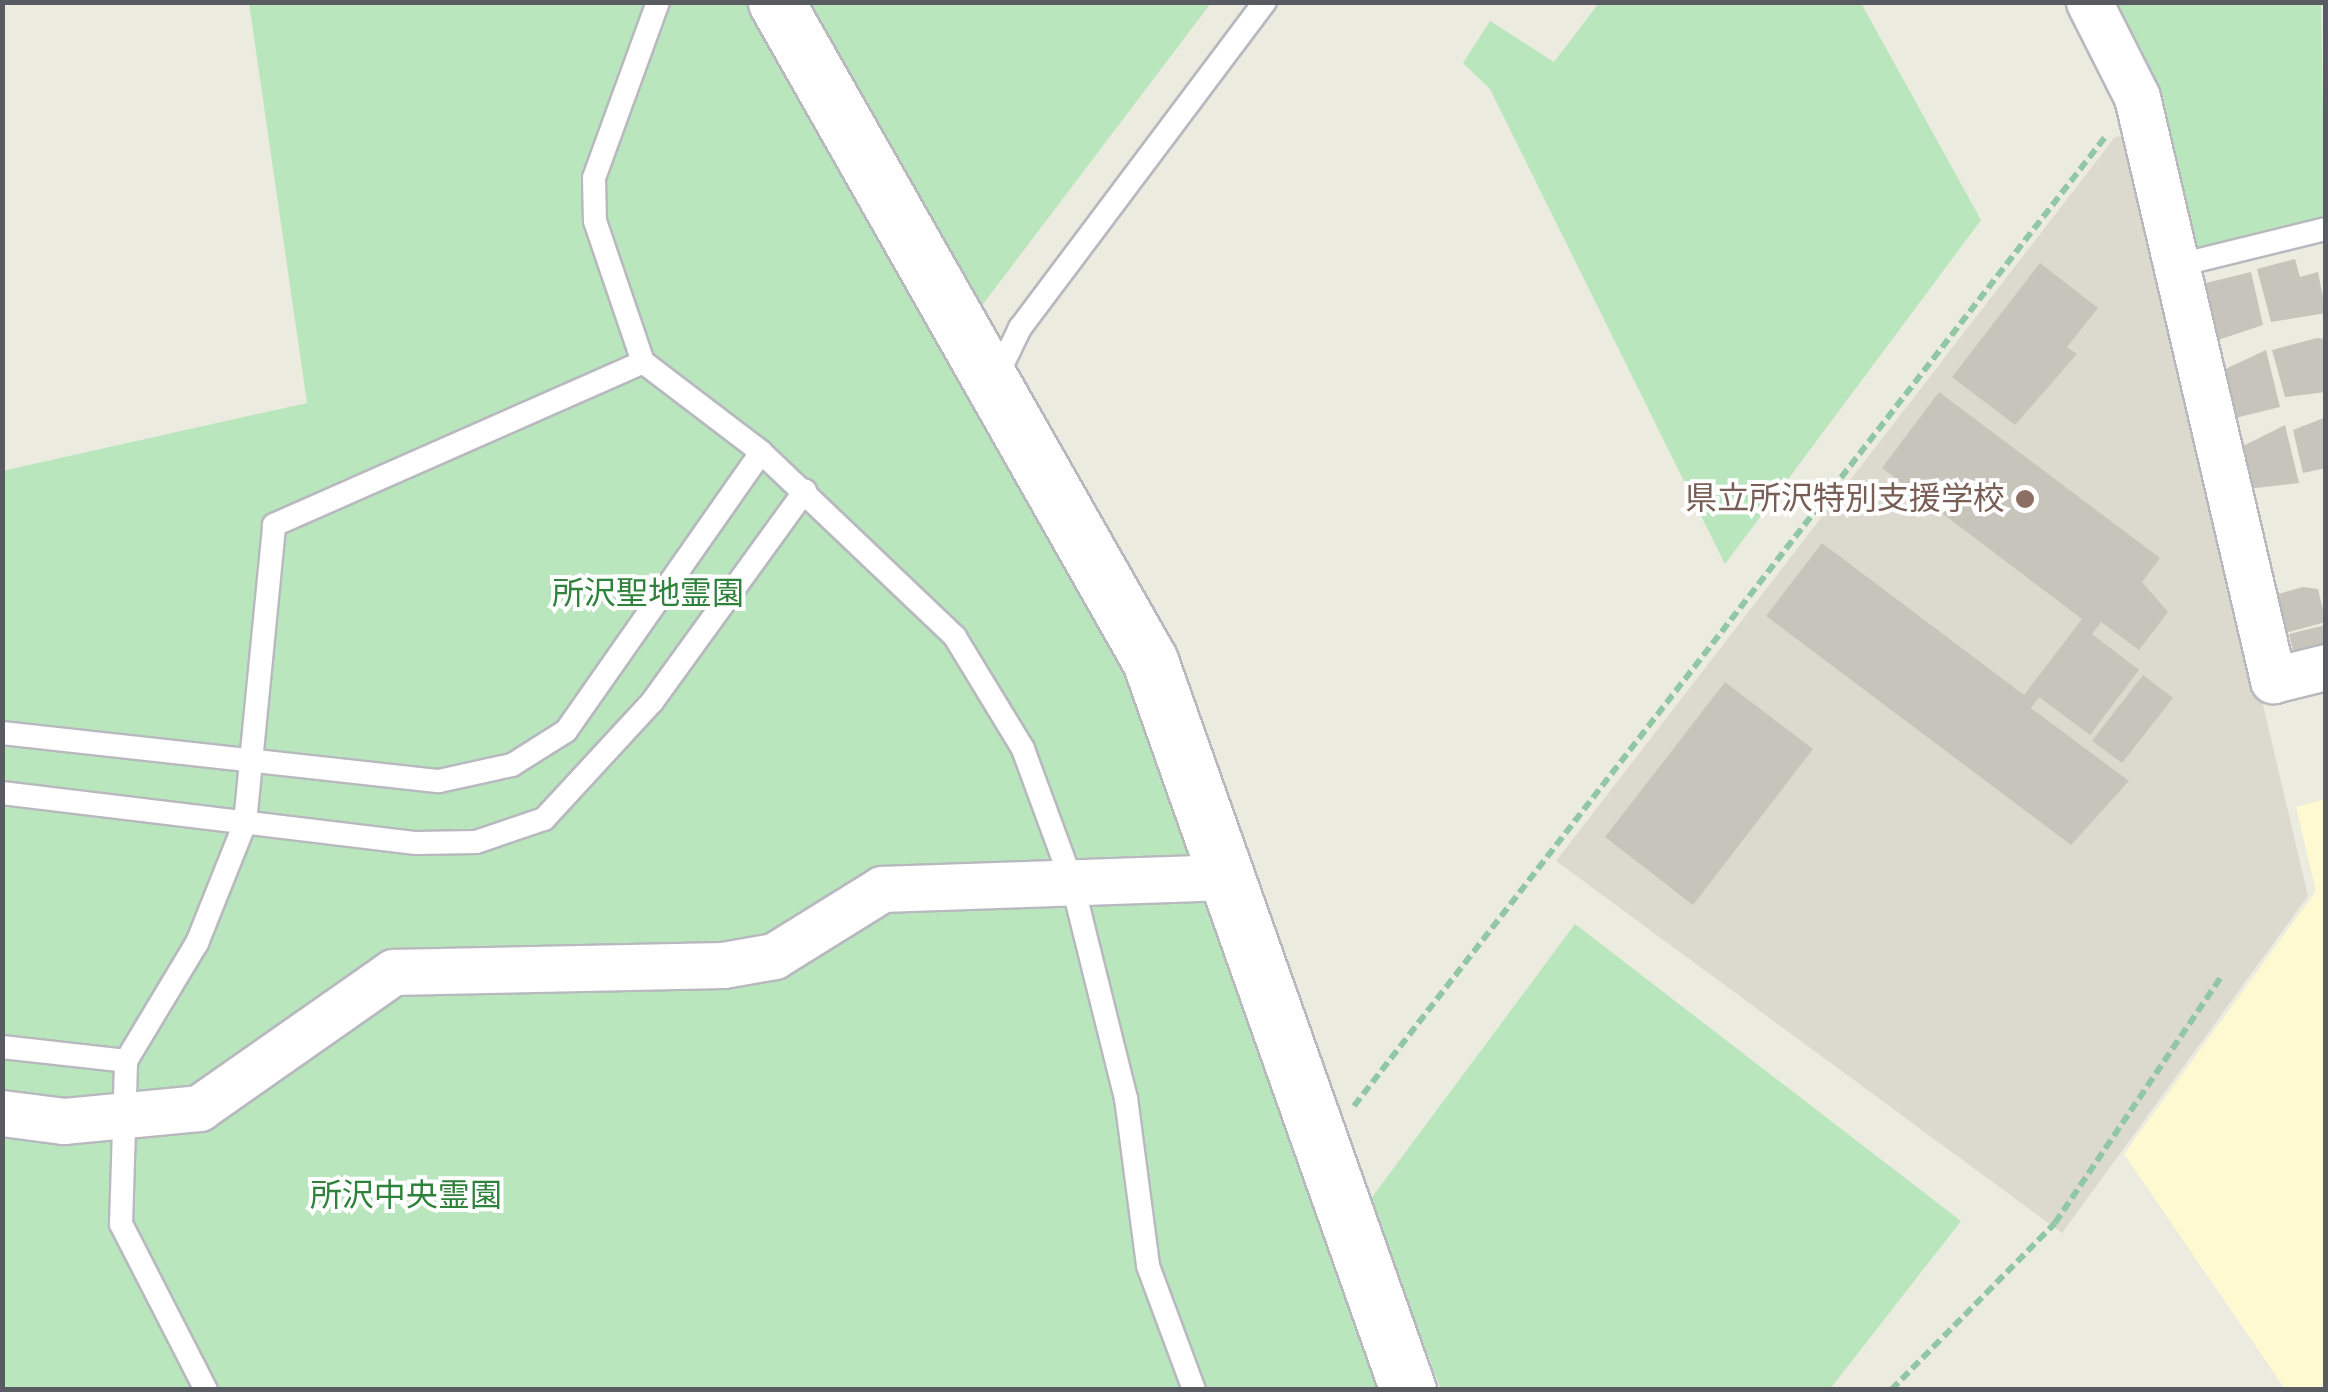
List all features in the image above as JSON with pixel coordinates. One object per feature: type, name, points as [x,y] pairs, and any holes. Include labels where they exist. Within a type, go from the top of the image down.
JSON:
[{"type":"street","points":[[776,2],[1150,661],[1314,1138],[1408,1390]]},
{"type":"street","points":[[2089,2],[2137,97],[2273,680],[2326,667]]},
{"type":"street","points":[[2,1113],[64,1122],[199,1108],[393,972],[723,965],[774,956],[882,888],[1227,877]]},
{"type":"lane","points":[[658,2],[594,178],[595,221],[643,362],[761,452],[955,637],[1023,749],[1072,882],[1126,1098],[1148,1266],[1194,1390]]},
{"type":"lane","points":[[994,383],[1020,328],[1264,2]]},
{"type":"lane","points":[[2175,266],[2326,228]]},
{"type":"lane","points":[[206,1390],[122,1224],[126,1061],[196,943],[246,823],[274,525],[643,362]]},
{"type":"lane","points":[[2,733],[439,781],[512,765],[566,731],[761,452]]},
{"type":"lane","points":[[2,793],[416,843],[476,842],[544,819],[652,702],[804,491]]},
{"type":"lane","points":[[2,1048],[126,1061]]},
{"type":"path","points":[[1314,1138],[1348,1112],[2137,97]]},
{"type":"path","points":[[1891,1390],[2056,1223],[2222,975]]},
{"type":"shaded area","name":"県立所沢特別支援学校","points":[[2129,135],[2308,896],[2062,1233],[1556,861],[2115,137]]},
{"type":"shaded area","points":[[2325,799],[2325,1389],[2285,1389],[2124,1154],[2316,891],[2296,807]]},
{"type":"green space","name":"所沢聖地霊園","points":[[249,3],[1211,3],[974,316],[1125,625],[1388,1389],[3,1389],[2,471],[307,403]]},
{"type":"green space","points":[[1599,3],[1861,3],[1981,220],[1725,564],[1490,89],[1463,63],[1490,21],[1554,62]]},
{"type":"green space","points":[[2104,3],[2321,3],[2325,219],[2193,251]]},
{"type":"green space","points":[[1575,924],[1961,1221],[1830,1389],[1441,1390],[1370,1200]]},
{"type":"building","points":[[2295,259],[2300,277],[2318,272],[2326,313],[2271,322],[2257,269]]},
{"type":"building","points":[[2040,263],[2098,308],[2067,347],[2077,354],[2015,425],[1952,377]]},
{"type":"building","points":[[2251,272],[2263,325],[2212,342],[2198,285]]},
{"type":"building","points":[[2326,339],[2326,392],[2285,397],[2272,350]]},
{"type":"building","points":[[2266,350],[2280,407],[2231,419],[2219,372]]},
{"type":"building","points":[[1939,392],[2160,558],[2142,582],[2168,612],[2139,650],[2101,622],[2092,634],[2139,670],[2090,735],[2039,697],[2031,708],[2129,781],[2071,845],[1766,616],[1822,543],[2024,695],[2082,619],[1882,468]]},
{"type":"building","points":[[2326,417],[2326,468],[2303,473],[2293,430]]},
{"type":"building","points":[[2285,425],[2299,483],[2247,489],[2237,449]]},
{"type":"building","points":[[2303,587],[2318,589],[2326,622],[2281,634],[2271,596]]},
{"type":"building","points":[[2326,625],[2326,651],[2295,659],[2289,634]]},
{"type":"building","points":[[2143,675],[2173,698],[2122,763],[2092,741]]},
{"type":"building","points":[[1725,682],[1813,749],[1693,905],[1605,837]]},
{"type":"place","name":"県立所沢特別支援学校","points":[[2025,499]]},
{"type":"park label","name":"所沢中央霊園","points":[[406,1196]]}]
